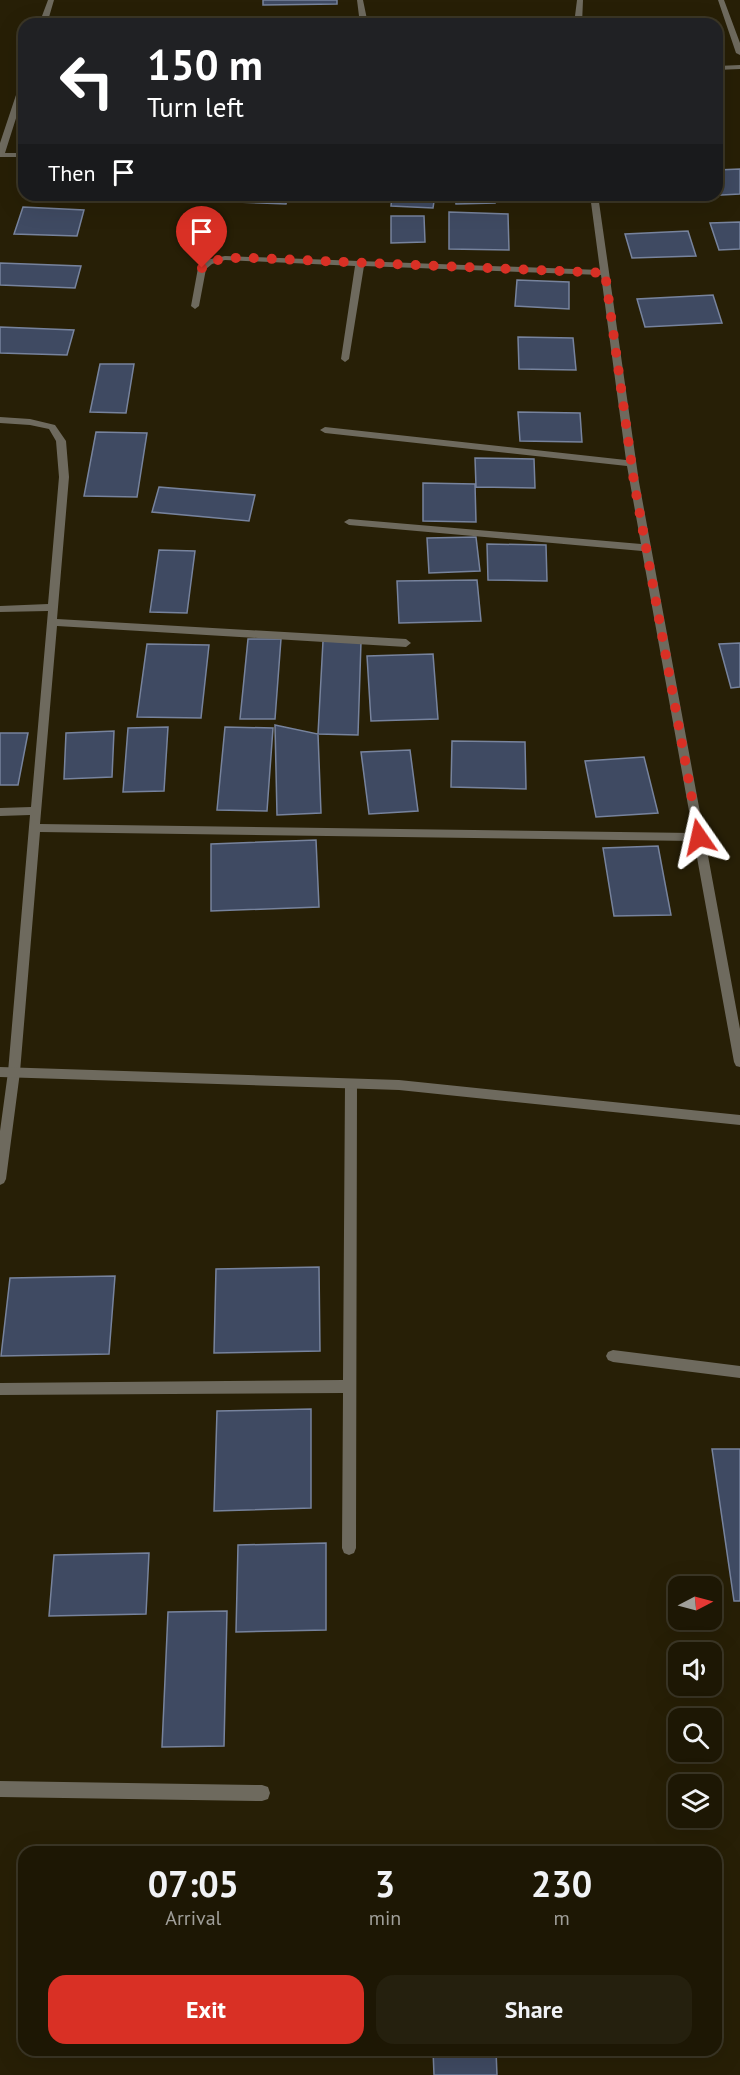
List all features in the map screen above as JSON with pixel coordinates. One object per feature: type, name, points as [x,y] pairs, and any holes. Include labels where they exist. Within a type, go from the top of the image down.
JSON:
[{"type":"street","points":[[45,18],[51,0]]},
{"type":"street","points":[[360,0],[363,18]]},
{"type":"street","points":[[578,18],[580,0]]},
{"type":"street","points":[[721,0],[740,52]]},
{"type":"street","points":[[723,68],[740,67]]},
{"type":"street","points":[[18,100],[0,155],[18,155]]},
{"type":"street","points":[[595,201],[646,548],[740,1062]]},
{"type":"street","points":[[195,306],[202,268],[209,262],[225,258],[605,273]]},
{"type":"street","points":[[345,359],[360,262]]},
{"type":"street","points":[[0,420],[30,422],[52,427],[61,441],[64,477],[14,1072],[0,1179]]},
{"type":"street","points":[[325,430],[632,464]]},
{"type":"street","points":[[350,522],[646,548]]},
{"type":"street","points":[[0,609],[54,607]]},
{"type":"street","points":[[52,622],[406,643]]},
{"type":"street","points":[[0,812],[36,811]]},
{"type":"street","points":[[35,828],[699,837]]},
{"type":"street","points":[[0,1072],[399,1085],[740,1120]]},
{"type":"street","points":[[349,1548],[351,1084]]},
{"type":"street","points":[[613,1356],[740,1372]]},
{"type":"street","points":[[0,1389],[350,1386]]},
{"type":"street","points":[[0,1789],[262,1793]]},
{"type":"building","points":[[263,0],[337,0],[337,4],[263,5]]},
{"type":"building","points":[[740,169],[740,194],[723,195],[723,170]]},
{"type":"building","points":[[237,201],[287,201],[286,204]]},
{"type":"building","points":[[391,201],[434,201],[433,208],[391,206]]},
{"type":"building","points":[[456,201],[495,201],[495,203],[456,204]]},
{"type":"building","points":[[23,207],[84,210],[77,236],[14,234]]},
{"type":"building","points":[[449,212],[508,214],[509,250],[449,249]]},
{"type":"building","points":[[391,216],[424,216],[425,242],[391,243]]},
{"type":"building","points":[[740,222],[740,249],[719,250],[710,223]]},
{"type":"building","points":[[688,231],[696,256],[632,258],[625,234]]},
{"type":"building","points":[[0,263],[81,266],[75,288],[0,285]]},
{"type":"building","points":[[517,280],[569,282],[569,309],[515,306]]},
{"type":"building","points":[[713,295],[722,323],[645,327],[637,299]]},
{"type":"building","points":[[0,327],[74,330],[67,355],[0,353]]},
{"type":"building","points":[[518,337],[573,338],[576,370],[519,369]]},
{"type":"building","points":[[100,364],[134,364],[126,413],[90,412]]},
{"type":"building","points":[[518,412],[580,413],[582,442],[520,441]]},
{"type":"building","points":[[96,432],[147,433],[137,497],[84,496]]},
{"type":"building","points":[[475,458],[534,459],[535,488],[476,487]]},
{"type":"building","points":[[423,483],[475,484],[476,522],[423,521]]},
{"type":"building","points":[[159,487],[255,495],[249,521],[152,512]]},
{"type":"building","points":[[476,537],[480,571],[429,573],[427,538]]},
{"type":"building","points":[[487,544],[546,545],[547,581],[488,580]]},
{"type":"building","points":[[159,550],[195,551],[187,613],[150,612]]},
{"type":"building","points":[[477,580],[481,621],[399,623],[397,581]]},
{"type":"building","points":[[248,639],[281,639],[275,719],[240,719]]},
{"type":"building","points":[[323,641],[361,642],[358,735],[318,734]]},
{"type":"building","points":[[740,643],[740,687],[731,688],[719,644]]},
{"type":"building","points":[[147,644],[209,645],[201,718],[137,717]]},
{"type":"building","points":[[433,654],[438,719],[371,721],[367,656]]},
{"type":"building","points":[[275,725],[318,734],[321,813],[277,815]]},
{"type":"building","points":[[168,727],[164,791],[123,792],[128,728]]},
{"type":"building","points":[[225,727],[273,728],[267,811],[217,810]]},
{"type":"building","points":[[114,731],[112,777],[64,779],[66,733]]},
{"type":"building","points":[[0,733],[28,733],[18,785],[0,785]]},
{"type":"building","points":[[452,741],[525,742],[526,789],[451,787]]},
{"type":"building","points":[[410,750],[418,811],[369,814],[361,752]]},
{"type":"building","points":[[644,757],[658,813],[596,817],[585,761]]},
{"type":"building","points":[[316,840],[319,907],[211,911],[211,844]]},
{"type":"building","points":[[658,846],[671,915],[614,916],[603,848]]},
{"type":"building","points":[[319,1267],[320,1351],[214,1353],[216,1269]]},
{"type":"building","points":[[115,1276],[109,1354],[1,1356],[10,1278]]},
{"type":"building","points":[[311,1409],[311,1508],[214,1511],[217,1411]]},
{"type":"building","points":[[712,1449],[740,1449],[740,1601],[734,1601]]},
{"type":"building","points":[[326,1543],[326,1630],[236,1632],[238,1545]]},
{"type":"building","points":[[149,1553],[146,1614],[49,1616],[54,1555]]},
{"type":"building","points":[[227,1611],[224,1746],[162,1747],[168,1612]]},
{"type":"building","points":[[433,2056],[496,2056],[497,2075],[434,2075]]},
{"type":"route","points":[[202,268],[209,262],[225,258],[252,258],[605,273],[634,482],[699,837]]}]
